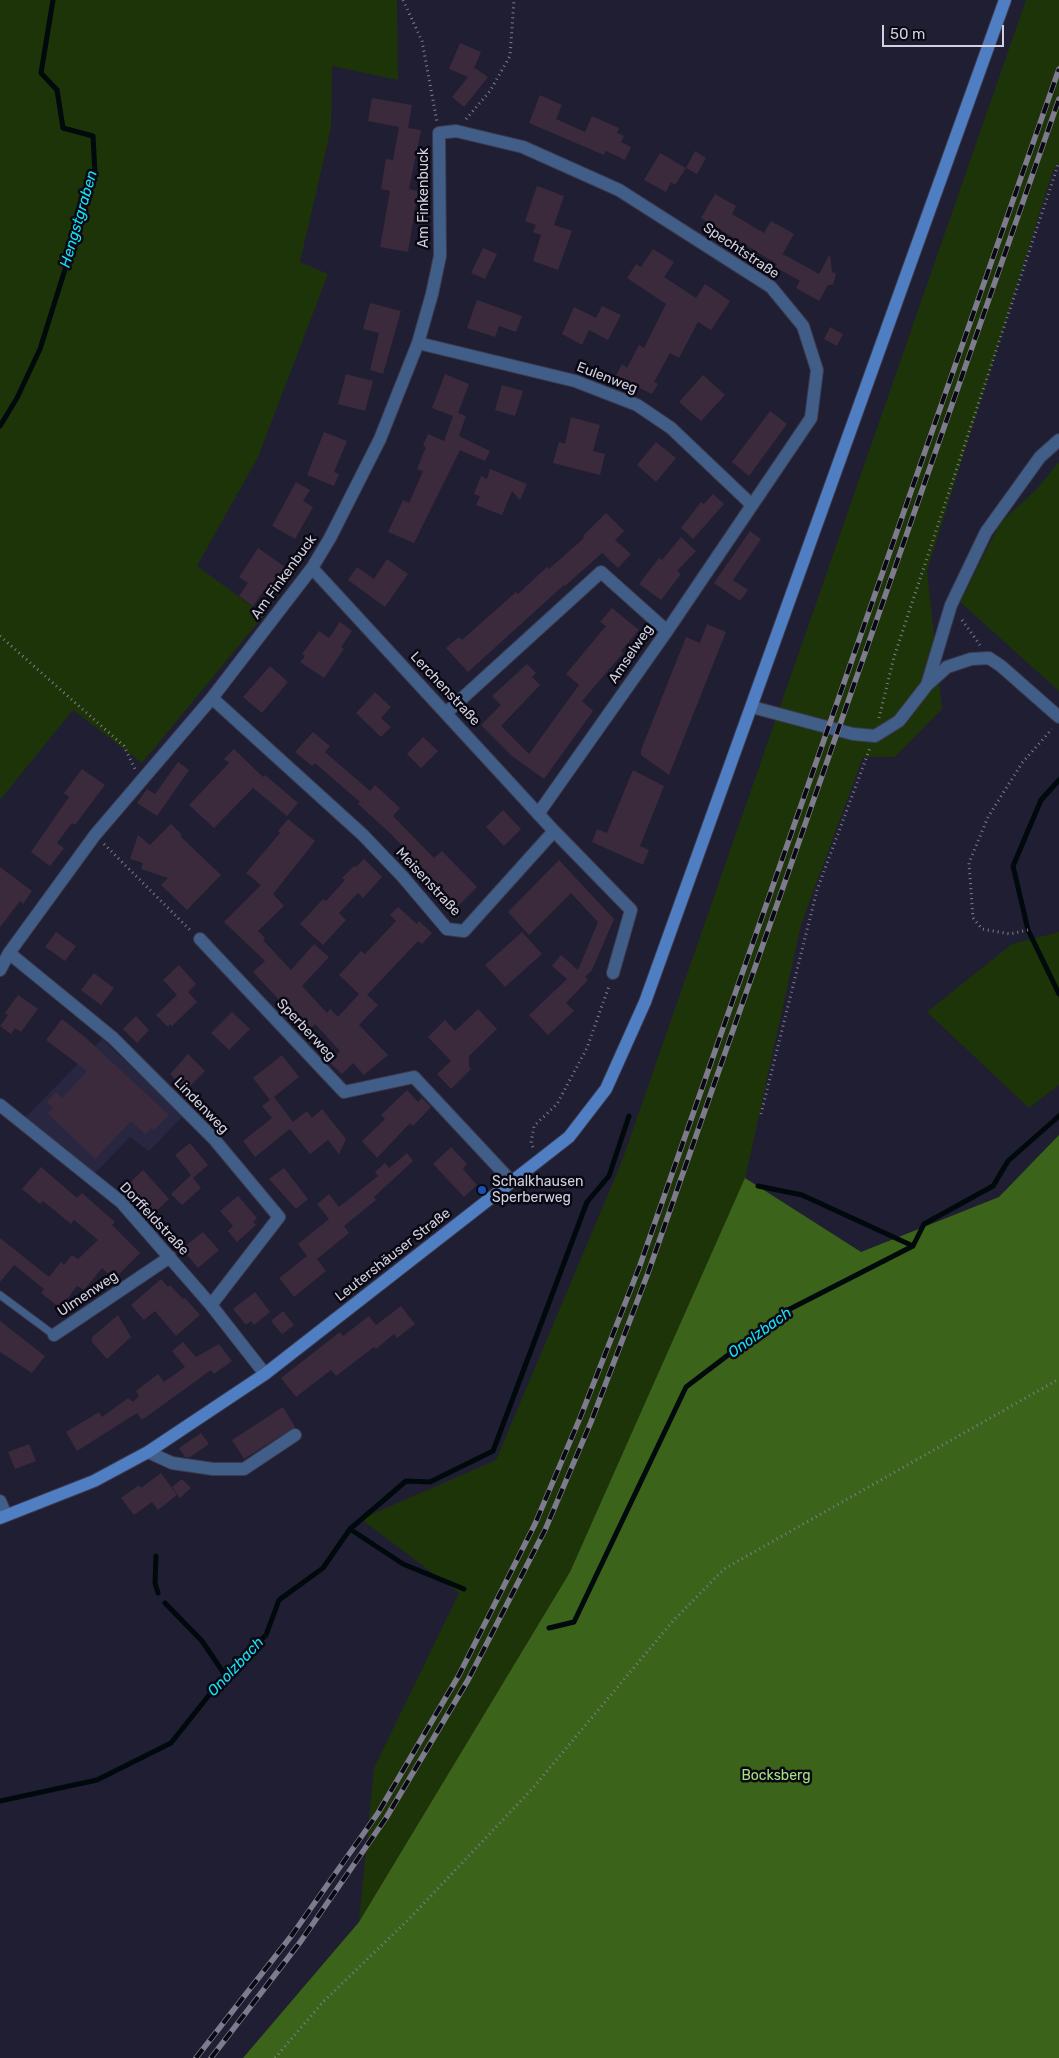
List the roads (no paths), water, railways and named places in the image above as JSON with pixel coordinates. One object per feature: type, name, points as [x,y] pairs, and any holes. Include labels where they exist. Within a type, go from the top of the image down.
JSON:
[{"type":"main road","name":"Leutershäuser Straße","points":[[3,1516],[94,1481],[148,1452],[266,1374],[569,1137],[606,1089],[645,1002],[1005,0]]},
{"type":"street","name":"Spechtstraße","points":[[438,133],[456,131],[523,147],[619,190],[771,287],[803,326],[817,370],[811,418],[667,631]]},
{"type":"street","name":"Am Finkenbuck","points":[[0,970],[10,953],[94,835],[212,698],[312,568],[330,538],[380,439],[418,343],[432,294],[440,256],[438,133]]},
{"type":"street","name":"Eulenweg","points":[[418,343],[576,381],[637,405],[671,428],[752,505]]},
{"type":"street","points":[[927,685],[951,605],[986,532],[1040,457],[1059,440]]},
{"type":"street","name":"Lerchenstraße","points":[[312,568],[554,831]]},
{"type":"street","name":"Amselweg","points":[[446,713],[601,572],[667,631],[538,814]]},
{"type":"street","points":[[752,707],[852,734],[875,736],[898,721],[927,685],[946,667],[970,659],[989,658],[1001,666],[1056,723]]},
{"type":"street","name":"Meisenstraße","points":[[212,698],[363,835],[403,877],[447,929],[464,930],[554,831]]},
{"type":"street","points":[[554,831],[631,910],[613,973]]},
{"type":"street","name":"Sperberweg","points":[[200,939],[344,1092],[414,1078],[512,1182]]},
{"type":"street","name":"Lindenweg","points":[[10,953],[113,1038],[214,1139],[279,1217],[212,1305]]},
{"type":"street","name":"Dorffeldstraße","points":[[0,1105],[121,1202],[212,1305],[266,1374]]},
{"type":"street","name":"Ulmenweg","points":[[54,1335],[170,1257]]},
{"type":"street","points":[[148,1452],[172,1463],[212,1469],[244,1469],[295,1435]]},
{"type":"street","points":[[0,1501],[3,1516]]},
{"type":"lane","name":"Ulmenweg","points":[[0,1295],[54,1335]]},
{"type":"waterway","name":"Hengstgraben","points":[[0,426],[17,398],[40,349],[95,174],[93,136],[63,128],[57,90],[41,73],[53,0]]},
{"type":"waterway","name":"Onolzbach","points":[[1059,780],[1041,800],[1013,866],[1028,930],[1059,994]]},
{"type":"waterway","points":[[350,1529],[406,1481],[430,1482],[493,1451],[587,1202],[609,1176],[629,1116]]},
{"type":"waterway","name":"Onolzbach","points":[[549,1628],[574,1622],[686,1387],[786,1311],[913,1246],[924,1224],[993,1186],[1008,1161],[1059,1116]]},
{"type":"waterway","points":[[758,1186],[802,1195],[913,1246]]},
{"type":"waterway","name":"Onolzbach","points":[[0,1801],[97,1780],[171,1743],[225,1675],[266,1635],[279,1600],[323,1568],[350,1529],[403,1564],[464,1589]]},
{"type":"waterway","points":[[156,1556],[155,1583],[158,1593]]},
{"type":"waterway","points":[[165,1603],[202,1641],[225,1675]]},
{"type":"railway","points":[[196,2058],[292,1935],[378,1813],[459,1675],[535,1524],[580,1418],[639,1268],[1059,69]]},
{"type":"railway","points":[[211,2058],[301,1941],[386,1818],[468,1680],[545,1530],[591,1422],[648,1273],[1059,99]]},
{"type":"place","name":"Schalkhausen Sperberweg","points":[[482,1190]]},
{"type":"park label","name":"Bocksberg","points":[[776,1776]]}]
